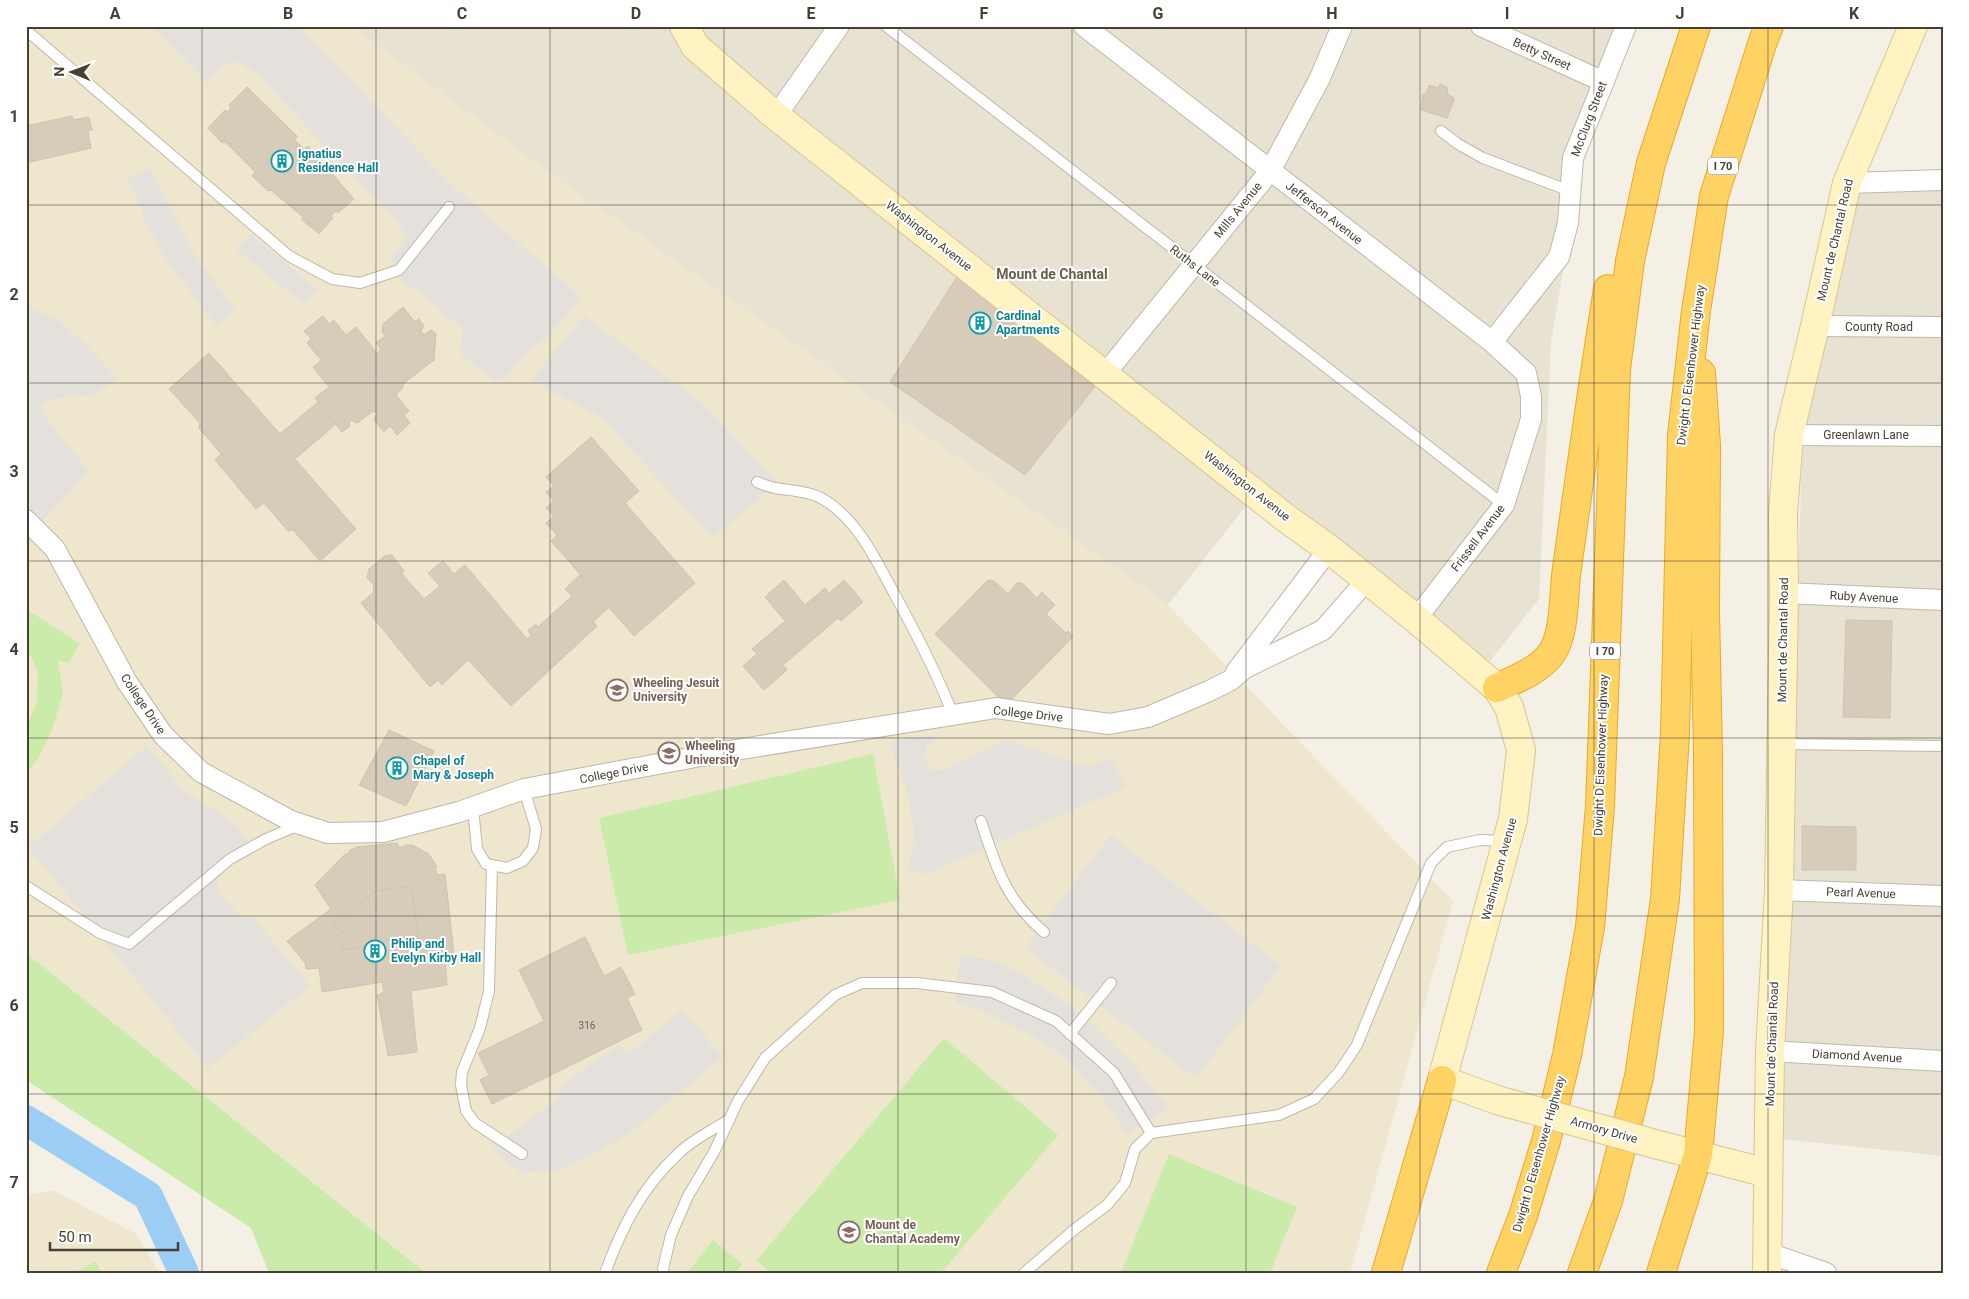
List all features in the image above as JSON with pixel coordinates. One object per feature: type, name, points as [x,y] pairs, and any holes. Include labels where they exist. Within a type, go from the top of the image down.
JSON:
[{"type":"highway","name":"Dwight D Eisenhower Highway","points":[[1501,1273],[1523,1216],[1546,1140],[1568,1055],[1590,927],[1600,806],[1616,369],[1630,261],[1651,162],[1696,26]]},
{"type":"highway","name":"Dwight D Eisenhower Highway","points":[[1582,1273],[1608,1201],[1640,1077],[1665,899],[1675,734],[1682,435],[1696,311],[1714,196],[1769,26]]},
{"type":"highway","points":[[1497,688],[1525,675],[1552,653],[1561,627],[1565,578],[1592,385],[1609,286],[1651,162]]},
{"type":"highway","points":[[1661,1273],[1698,1155],[1709,1031],[1708,754],[1705,611],[1706,445],[1696,311]]},
{"type":"highway","points":[[1386,1273],[1442,1080]]},
{"type":"street","name":"Washington Avenue","points":[[684,26],[695,46],[776,116],[1328,549],[1416,619],[1497,688],[1509,707],[1521,750],[1513,819],[1442,1080]]},
{"type":"street","points":[[776,116],[839,26]]},
{"type":"street","name":"Jefferson Avenue","points":[[1084,26],[1492,342],[1526,373],[1531,396],[1531,419]]},
{"type":"street","name":"Mills Avenue","points":[[1105,374],[1270,171],[1320,80],[1342,26]]},
{"type":"street","name":"Betty Street","points":[[1481,26],[1604,82]]},
{"type":"street","name":"McClurg Street","points":[[1492,342],[1559,256],[1568,223],[1573,158],[1626,26]]},
{"type":"street","name":"Mount de Chantal Road","points":[[1768,1263],[1767,1173],[1770,1051],[1779,890],[1782,744],[1783,512],[1789,435],[1847,183],[1913,26]]},
{"type":"street","points":[[1847,183],[1943,180]]},
{"type":"street","name":"County Road","points":[[1815,326],[1943,327]]},
{"type":"street","name":"Frissell Avenue","points":[[1416,619],[1504,506],[1531,419]]},
{"type":"street","name":"Greenlawn Lane","points":[[1789,435],[1943,436]]},
{"type":"street","name":"College Drive","points":[[26,520],[55,549],[127,682],[163,735],[201,772],[291,821],[328,833],[383,832],[473,807],[524,789],[717,753],[996,708],[1109,724],[1148,717],[1207,692],[1231,680],[1245,668],[1323,630],[1367,580]]},
{"type":"street","points":[[1231,680],[1328,549]]},
{"type":"street","name":"Ruby Avenue","points":[[1784,593],[1943,600]]},
{"type":"street","name":"Pearl Avenue","points":[[1779,890],[1943,896]]},
{"type":"street","name":"Diamond Avenue","points":[[1770,1051],[1943,1061]]},
{"type":"street","name":"Armory Drive","points":[[1442,1080],[1497,1100],[1767,1173]]},
{"type":"street","points":[[1768,1263],[1826,1273]]},
{"type":"lane","name":"Ruths Lane","points":[[886,26],[1504,506]]},
{"type":"lane","points":[[26,30],[289,256],[332,279],[360,283],[399,270],[449,207]]},
{"type":"lane","points":[[1441,131],[1458,144],[1483,158],[1570,191]]},
{"type":"lane","points":[[757,482],[773,488],[800,491],[825,500],[846,518],[874,556],[936,670],[953,715]]},
{"type":"lane","points":[[1782,744],[1943,746]]},
{"type":"lane","points":[[473,807],[477,849],[486,864],[507,868],[523,861],[533,848],[536,829],[524,789]]},
{"type":"lane","points":[[981,821],[996,866],[1007,891],[1025,915],[1044,932]]},
{"type":"lane","points":[[26,886],[100,933],[129,944],[230,859],[266,839],[300,824]]},
{"type":"lane","points":[[1024,1273],[1042,1256],[1107,1205],[1125,1183],[1135,1149],[1151,1133],[1279,1116],[1314,1099],[1340,1072],[1357,1045],[1431,863],[1447,847],[1480,840],[1507,841]]},
{"type":"lane","points":[[492,865],[489,992],[480,1028],[462,1072],[461,1085],[466,1111],[475,1123],[522,1154]]},
{"type":"lane","points":[[664,1273],[663,1269],[671,1235],[688,1196],[714,1152],[738,1101],[765,1058],[834,995],[862,983],[917,983],[992,992],[1056,1021],[1114,1073],[1151,1133]]},
{"type":"lane","points":[[1070,1034],[1111,983]]},
{"type":"lane","points":[[605,1273],[618,1238],[650,1182],[680,1152],[730,1119]]},
{"type":"shaded area","name":"Wheeling University","points":[[26,26],[351,26],[538,165],[1168,605],[1453,901],[1350,1273],[426,1273],[26,953]]},
{"type":"shaded area","points":[[152,26],[298,26],[451,184],[582,298],[546,338],[533,346],[506,377],[494,381],[459,352],[463,330],[455,320],[446,318],[441,310],[420,291],[405,284],[390,259],[406,238],[397,221],[259,75],[242,64],[234,62],[227,63],[206,82]]},
{"type":"shaded area","points":[[351,26],[1633,26],[1585,143],[1551,342],[1539,599],[1490,661],[1248,503],[1168,605],[538,165]]},
{"type":"shaded area","points":[[150,168],[193,252],[235,311],[216,325],[167,261],[146,224],[142,210],[127,178]]},
{"type":"shaded area","points":[[1943,173],[1943,1156],[1781,1139],[1803,422],[1864,176]]},
{"type":"shaded area","points":[[250,234],[317,289],[305,305],[237,250]]},
{"type":"shaded area","points":[[26,306],[57,319],[84,343],[118,379],[92,396],[71,395],[43,403],[40,407],[48,421],[89,471],[40,524],[26,513]]},
{"type":"shaded area","points":[[584,316],[703,404],[776,481],[755,503],[712,537],[601,417],[531,380]]},
{"type":"shaded area","points":[[937,735],[927,746],[924,759],[933,771],[944,769],[1007,740],[1090,767],[1112,757],[1126,787],[926,874],[908,870],[915,834],[905,782],[888,742]]},
{"type":"shaded area","points":[[147,746],[184,791],[233,822],[253,848],[221,873],[217,880],[217,891],[242,918],[252,916],[310,986],[208,1068],[28,847]]},
{"type":"shaded area","points":[[1111,835],[1281,966],[1196,1078],[1025,948]]},
{"type":"shaded area","points":[[962,953],[996,962],[1025,976],[1079,1011],[1134,1065],[1169,1109],[1126,1134],[1115,1115],[1099,1094],[1062,1055],[1029,1034],[981,1010],[956,1003],[956,977]]},
{"type":"shaded area","points":[[682,1010],[723,1057],[631,1132],[588,1157],[557,1171],[521,1173],[492,1148],[562,1096],[558,1090],[584,1069],[620,1045],[628,1054]]},
{"type":"shaded area","points":[[52,1190],[136,1234],[160,1273],[26,1273],[26,1195]]},
{"type":"green space","points":[[26,609],[80,644],[68,663],[58,660],[63,692],[53,727],[39,757],[26,773],[26,731],[37,700],[38,672],[26,645]]},
{"type":"green space","points":[[873,754],[900,900],[628,955],[599,818]]},
{"type":"green space","points":[[26,953],[426,1273],[269,1273],[251,1228],[26,1080]]},
{"type":"green space","points":[[944,1038],[1058,1135],[941,1273],[771,1273],[757,1260]]},
{"type":"green space","points":[[1169,1154],[1297,1207],[1270,1273],[1121,1273]]},
{"type":"green space","points":[[713,1240],[742,1264],[735,1273],[687,1273]]},
{"type":"green space","points":[[96,1261],[101,1273],[73,1273]]},
{"type":"building","points":[[1440,84],[1447,87],[1448,95],[1453,97],[1454,100],[1447,118],[1421,110],[1423,94],[1426,94],[1429,85],[1438,88]]},
{"type":"building","name":"Ignatius Residence Hall","points":[[247,87],[297,136],[295,140],[304,149],[308,146],[354,199],[338,213],[336,211],[331,216],[333,218],[319,234],[301,219],[304,218],[271,190],[268,191],[252,176],[255,172],[208,128],[225,110],[227,112],[231,108],[229,105]]},
{"type":"building","points":[[72,116],[73,120],[89,117],[92,130],[88,131],[91,148],[26,163],[26,126]]},
{"type":"building","name":"Cardinal Apartments","points":[[960,272],[1105,374],[1025,475],[890,382]]},
{"type":"building","points":[[403,307],[415,322],[419,319],[424,326],[421,331],[424,335],[431,330],[436,334],[434,360],[404,383],[402,389],[396,395],[409,411],[404,415],[410,423],[397,435],[390,426],[384,432],[374,420],[377,413],[373,411],[359,422],[356,423],[352,420],[349,422],[350,426],[342,432],[315,398],[329,387],[313,367],[321,360],[307,343],[311,339],[304,331],[323,316],[329,324],[334,320],[346,335],[356,327],[377,353],[381,349],[376,343],[385,336],[382,332],[383,324]]},
{"type":"building","points":[[209,353],[280,434],[318,402],[336,424],[295,459],[356,529],[320,561],[293,530],[288,531],[264,503],[256,509],[215,460],[221,454],[199,428],[200,423],[169,389]]},
{"type":"building","points":[[591,437],[639,491],[625,503],[695,583],[634,636],[551,541],[557,535],[546,523],[554,516],[546,508],[554,501],[546,492],[554,486],[546,477]]},
{"type":"building","points":[[386,555],[392,555],[404,571],[402,574],[424,599],[440,586],[428,573],[443,561],[454,574],[465,565],[527,639],[531,636],[528,630],[536,624],[538,627],[572,596],[565,589],[580,575],[609,607],[593,622],[597,626],[511,706],[468,660],[442,685],[438,680],[430,687],[361,603],[373,593],[374,585],[367,578],[369,569]]},
{"type":"building","points":[[784,580],[805,605],[825,588],[829,593],[844,580],[863,602],[841,621],[838,618],[783,665],[787,670],[764,690],[743,666],[757,654],[752,649],[785,621],[765,597]]},
{"type":"building","points":[[988,580],[994,581],[1008,594],[1017,583],[1022,583],[1037,598],[1042,592],[1055,605],[1046,614],[1073,637],[1006,705],[935,634]]},
{"type":"building","points":[[1846,620],[1892,621],[1890,718],[1843,717]]},
{"type":"building","name":"Chapel of Mary & Joseph","points":[[389,730],[434,751],[406,806],[359,785]]},
{"type":"building","points":[[1802,826],[1856,827],[1856,870],[1802,870]]},
{"type":"building","name":"Philip and Evelyn Kirby Hall","points":[[397,843],[399,848],[412,845],[429,854],[437,867],[435,870],[438,875],[445,874],[454,954],[445,954],[447,985],[411,991],[417,1052],[388,1056],[377,995],[384,992],[382,982],[322,992],[319,968],[306,969],[305,963],[287,941],[331,909],[315,885],[345,854],[347,855],[350,850],[357,847]],"holes":[[[411,886],[420,947],[406,948],[404,944],[398,944],[393,939],[351,949],[343,949],[339,942],[348,935],[335,928],[332,923],[375,891]]]},
{"type":"building","points":[[411,886],[420,947],[406,948],[404,944],[398,944],[393,939],[351,949],[343,949],[339,942],[348,935],[335,928],[332,923],[375,891]]},
{"type":"building","points":[[585,937],[604,976],[621,967],[635,994],[627,998],[642,1030],[492,1104],[480,1080],[489,1075],[478,1053],[544,1021],[519,970]]},
{"type":"waterway","points":[[26,1120],[148,1196],[184,1273]]},
{"type":"place","name":"Ignatius Residence Hall","points":[[282,161]]},
{"type":"place","name":"Cardinal Apartments","points":[[980,323]]},
{"type":"place","name":"Wheeling Jesuit University","points":[[617,690]]},
{"type":"place","name":"Wheeling University","points":[[669,753]]},
{"type":"place","name":"Chapel of Mary & Joseph","points":[[397,768]]},
{"type":"place","name":"Philip and Evelyn Kirby Hall","points":[[375,951]]},
{"type":"place","name":"Mount de Chantal Academy","points":[[849,1232]]},
{"type":"district","name":"Mount de Chantal","points":[[1052,274]]}]
